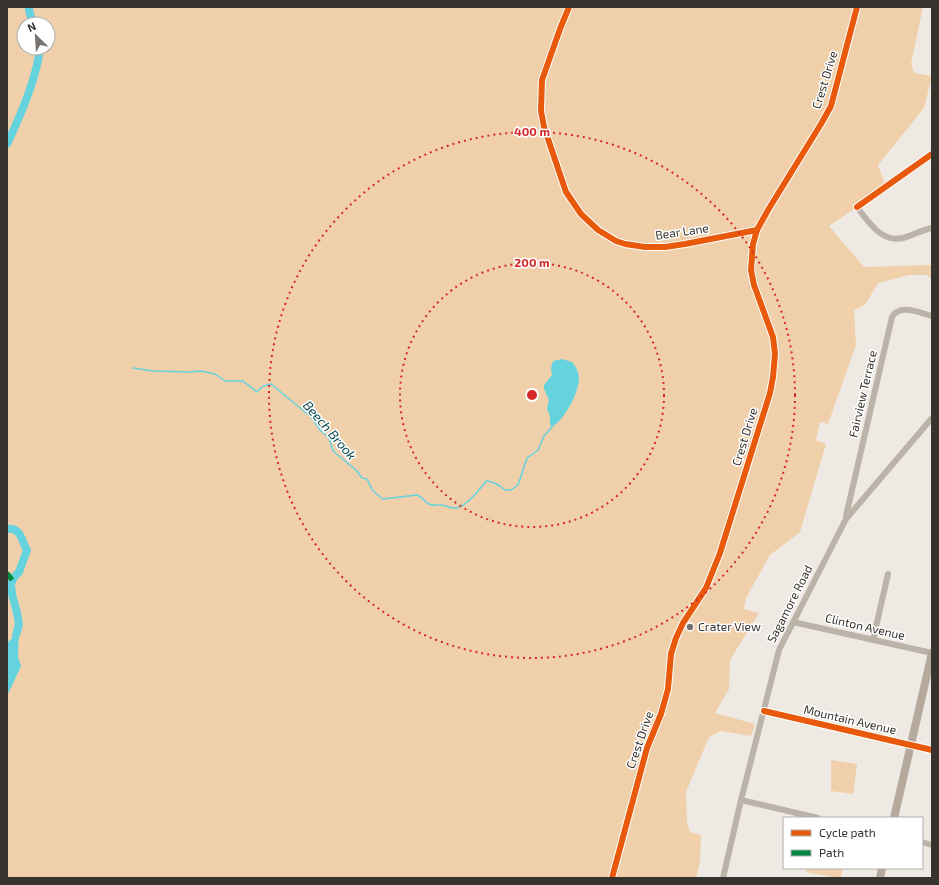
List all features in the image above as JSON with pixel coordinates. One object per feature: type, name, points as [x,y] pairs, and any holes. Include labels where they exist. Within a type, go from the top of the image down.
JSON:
[{"type":"main road","points":[[894,817],[912,746],[932,653]]},
{"type":"street","name":"Bear Lane","points":[[569,7],[542,80],[541,111],[544,127],[566,192],[581,214],[598,230],[616,241],[646,247],[665,247],[755,231]]},
{"type":"street","name":"Crest Drive","points":[[612,878],[647,748],[661,714],[668,689],[671,654],[676,638],[683,623],[706,588],[720,553],[770,393],[775,354],[773,337],[754,285],[751,270],[755,231],[831,106],[857,7]]},
{"type":"street","points":[[932,154],[857,207],[876,229],[888,238],[895,239],[932,228]]},
{"type":"street","name":"Fairview Terrace","points":[[846,519],[892,317],[897,311],[905,310],[932,316]]},
{"type":"street","name":"Sagamore Road","points":[[723,878],[779,650],[846,519],[932,418]]},
{"type":"street","points":[[873,640],[888,574]]},
{"type":"street","name":"Clinton Avenue","points":[[792,622],[932,653]]},
{"type":"street","name":"Mountain Avenue","points":[[764,711],[932,750]]},
{"type":"street","points":[[741,800],[814,817]]},
{"type":"shaded area","points":[[7,7],[923,7],[911,64],[914,73],[932,76],[924,108],[878,165],[886,187],[829,226],[864,267],[932,265],[932,280],[927,275],[909,275],[878,283],[865,305],[854,310],[856,345],[828,424],[820,422],[816,440],[826,444],[800,532],[770,555],[746,598],[744,609],[759,613],[730,660],[729,689],[715,713],[755,724],[751,736],[721,731],[709,737],[686,792],[687,823],[690,832],[701,835],[700,862],[696,878],[7,878],[7,681],[19,625],[13,637],[7,643]]},
{"type":"shaded area","points":[[831,760],[857,764],[853,794],[831,791]]},
{"type":"shaded area","points":[[808,869],[843,869],[841,878],[806,872]]},
{"type":"water","points":[[562,359],[572,362],[578,372],[579,379],[576,392],[570,406],[562,418],[552,427],[547,409],[549,400],[544,389],[544,385],[552,375],[551,368],[553,361]]},
{"type":"water","points":[[19,624],[18,657],[21,666],[7,694],[7,643],[13,637]]},
{"type":"waterway","points":[[29,7],[31,16]]},
{"type":"waterway","points":[[7,144],[29,91],[39,56]]},
{"type":"waterway","name":"Beech Brook","points":[[133,368],[153,371],[201,371],[215,374],[225,381],[243,381],[257,392],[263,386],[271,384],[311,417],[321,431],[329,438],[333,451],[357,471],[362,478],[367,479],[373,491],[383,499],[417,495],[430,505],[443,505],[454,508],[460,507],[468,501],[477,493],[486,481],[492,482],[505,490],[511,490],[518,485],[527,458],[538,450],[544,436],[552,427]]},
{"type":"waterway","points":[[7,529],[12,529],[18,532],[27,550],[19,572],[14,577],[11,584],[19,624],[16,635]]},
{"type":"marked path","points":[[7,573],[12,580]]},
{"type":"cycle path","points":[[569,7],[542,80],[541,111],[544,127],[566,192],[581,214],[598,230],[616,241],[645,247],[665,247],[685,244],[757,230]]},
{"type":"cycle path","points":[[612,878],[647,748],[661,714],[668,689],[671,654],[676,638],[683,623],[706,588],[720,553],[770,393],[775,354],[773,337],[754,285],[751,270],[753,244],[757,230],[768,210],[831,106],[857,7]]},
{"type":"cycle path","points":[[857,207],[932,154]]},
{"type":"cycle path","points":[[764,711],[932,750]]},
{"type":"place","name":"Crater View","points":[[690,627]]}]
